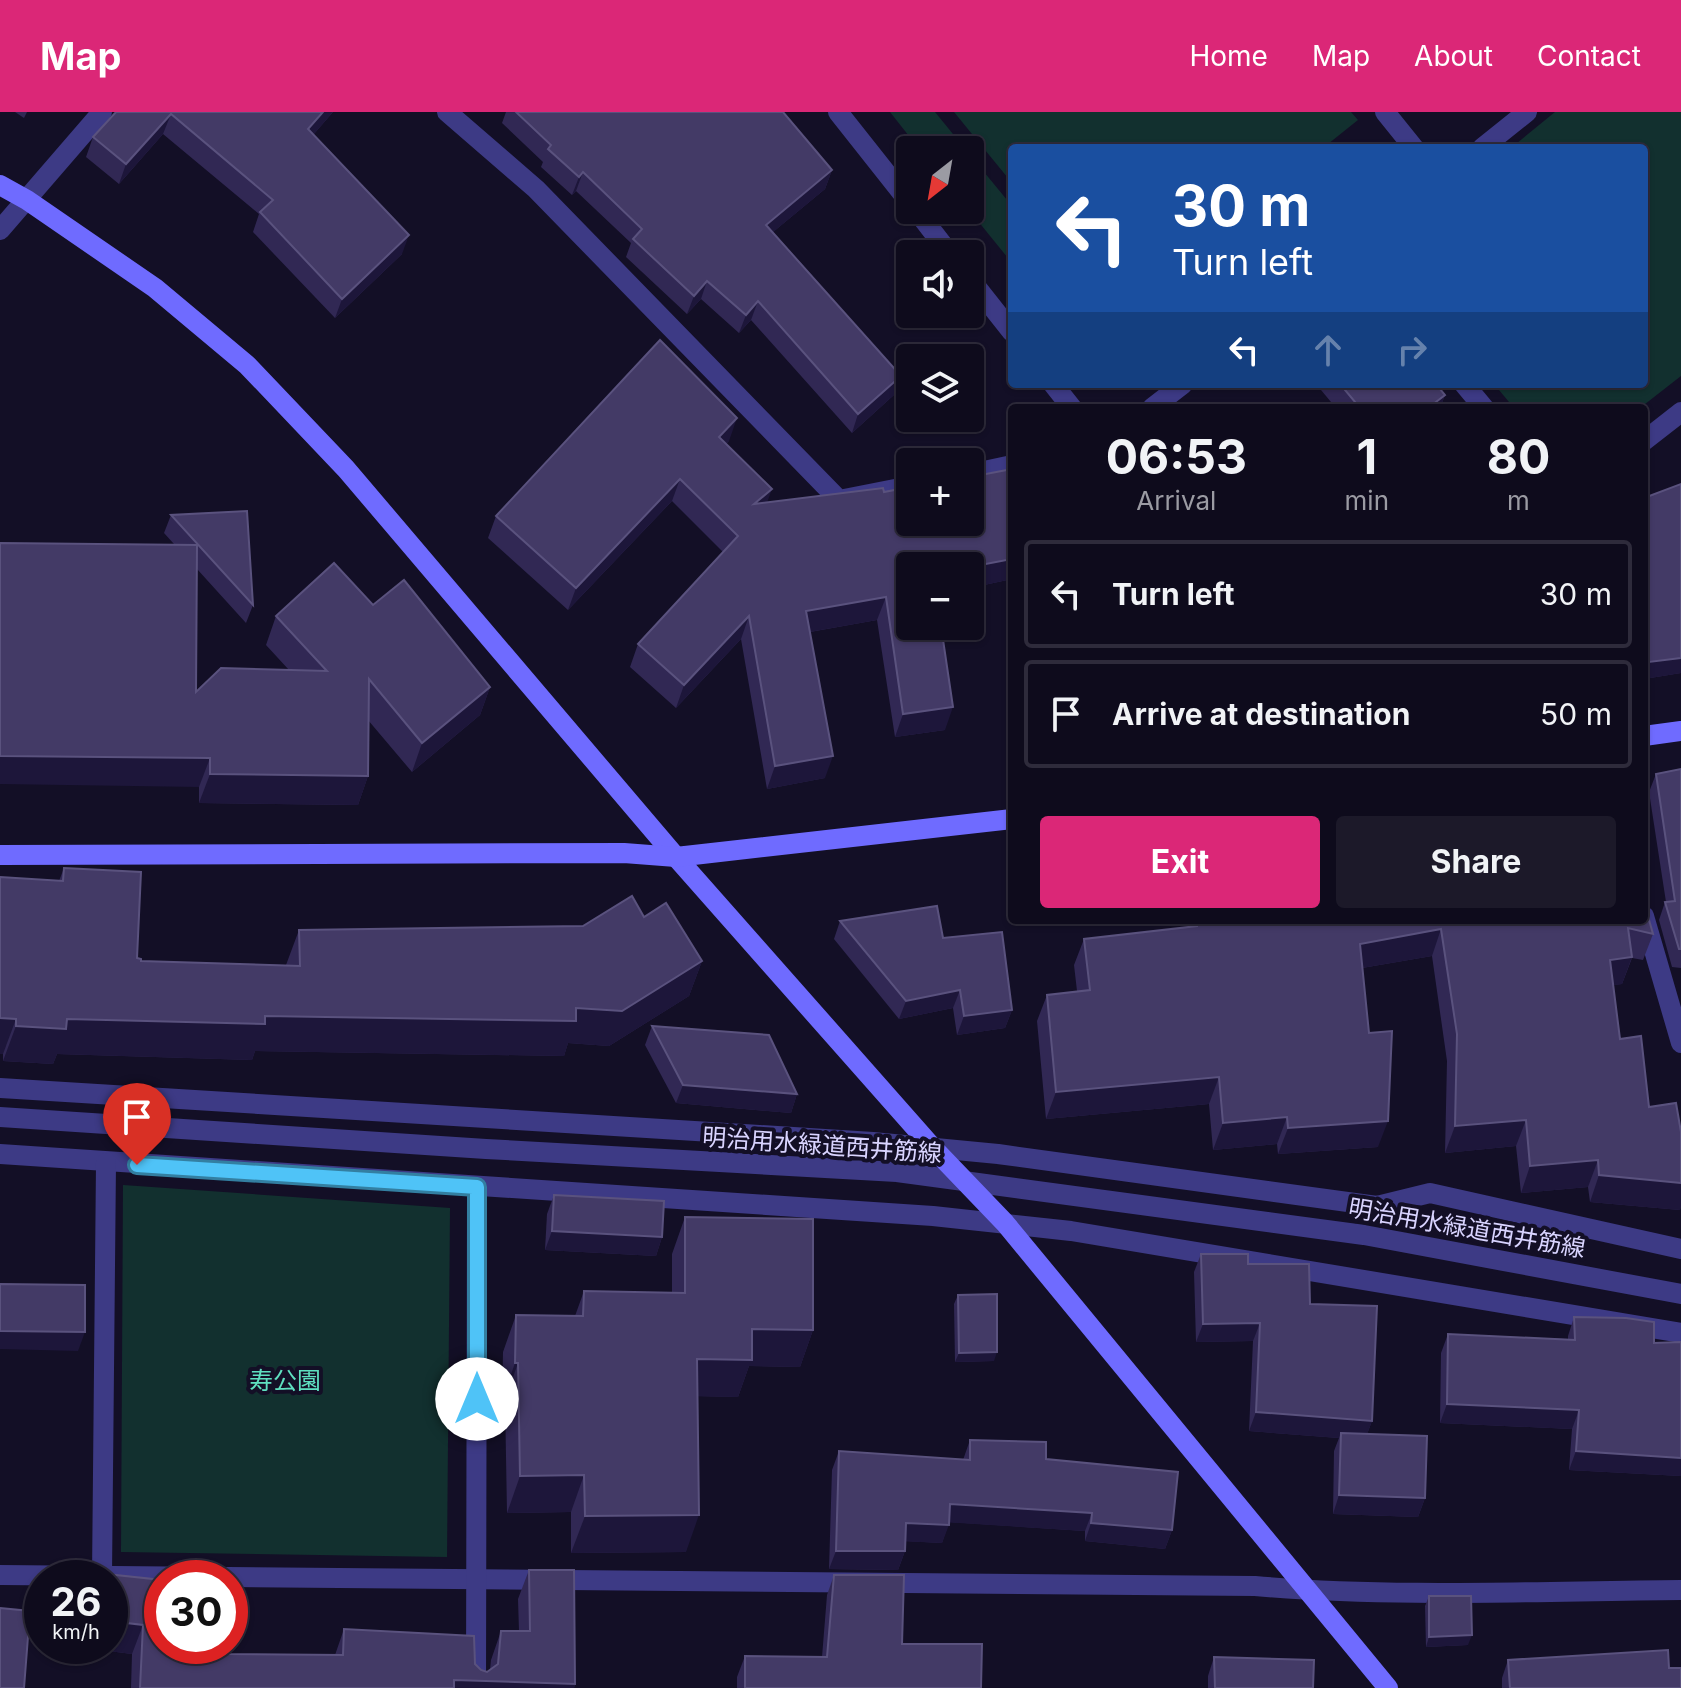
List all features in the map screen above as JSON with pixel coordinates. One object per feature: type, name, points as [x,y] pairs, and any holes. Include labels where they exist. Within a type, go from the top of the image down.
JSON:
[{"type":"street","points":[[0,230],[102,112]]},
{"type":"street","points":[[447,112],[536,189],[839,500],[896,489]]},
{"type":"street","points":[[838,112],[896,185]]},
{"type":"street","points":[[1487,144],[1527,112]]},
{"type":"street","points":[[1390,114],[1411,144]]},
{"type":"street","points":[[0,185],[27,200],[155,288],[247,365],[346,469],[676,857],[934,1149],[1005,1223],[1388,1688]]},
{"type":"street","points":[[927,224],[939,240]]},
{"type":"street","points":[[984,297],[1008,327]]},
{"type":"street","points":[[1056,388],[1069,404]]},
{"type":"street","points":[[1157,404],[1178,388]]},
{"type":"street","points":[[1467,388],[1481,404]]},
{"type":"street","points":[[1648,438],[1681,412]]},
{"type":"street","points":[[984,471],[1008,466]]},
{"type":"street","points":[[1648,735],[1681,731]]},
{"type":"street","points":[[0,855],[624,853],[676,857],[1008,819]]},
{"type":"street","points":[[1647,924],[1676,1008],[1681,1043]]},
{"type":"street","points":[[0,1088],[873,1142],[998,1154],[1377,1206],[1430,1193],[1681,1249]]},
{"type":"street","name":"明治用水緑道西井筋線","points":[[0,1117],[897,1172],[1364,1235],[1681,1294]]},
{"type":"street","points":[[0,1154],[1005,1223],[1086,1233],[1681,1333]]},
{"type":"street","points":[[102,1560],[106,1163]]},
{"type":"street","points":[[476,1688],[477,1187]]},
{"type":"street","points":[[0,1575],[24,1575]]},
{"type":"street","points":[[128,1576],[1255,1586],[1308,1591],[1681,1590]]},
{"type":"green space","points":[[890,112],[935,112],[955,136],[909,136]]},
{"type":"green space","points":[[954,112],[1351,112],[1358,120],[1328,144],[1008,144],[1008,178],[984,149],[984,136],[974,136]]},
{"type":"green space","points":[[1555,112],[1681,112],[1681,376],[1645,404],[1511,404],[1497,388],[1648,388],[1648,144],[1516,144]]},
{"type":"green space","points":[[984,172],[1008,201],[1008,258],[980,224],[984,224]]},
{"type":"green space","name":"寿公園","points":[[123,1185],[450,1208],[447,1557],[121,1552]]},
{"type":"building","points":[[116,112],[323,112],[308,129],[409,235],[342,299],[260,212],[273,200],[171,114],[126,164],[93,137]]},
{"type":"building","points":[[516,112],[783,112],[832,170],[766,225],[896,370],[896,380],[858,414],[758,301],[746,315],[707,281],[694,296],[633,239],[642,229],[583,172],[579,177],[548,149],[551,145]]},
{"type":"building","points":[[660,340],[737,418],[719,437],[772,489],[754,504],[883,488],[884,492],[896,490],[896,536],[984,536],[984,474],[1008,470],[1008,560],[984,564],[984,552],[896,552],[896,640],[943,640],[953,707],[903,714],[886,597],[806,611],[833,756],[775,766],[749,616],[684,685],[638,644],[738,536],[680,479],[576,588],[496,516]]},
{"type":"building","points":[[1343,388],[1439,388],[1445,395],[1433,404],[1357,404]]},
{"type":"building","points":[[1681,484],[1681,658],[1649,662],[1648,655],[1648,496]]},
{"type":"building","points":[[247,511],[253,605],[171,515]]},
{"type":"building","points":[[0,543],[197,545],[196,692],[221,668],[327,671],[276,616],[334,563],[373,605],[404,580],[490,687],[422,743],[369,679],[368,776],[210,774],[210,758],[0,756]]},
{"type":"building","points":[[1681,769],[1679,949],[1665,902],[1675,901],[1656,774]]},
{"type":"building","points":[[64,868],[141,872],[137,958],[141,961],[300,966],[299,930],[583,926],[632,896],[644,917],[666,903],[702,961],[622,1011],[576,1008],[576,1021],[265,1016],[265,1024],[67,1019],[66,1029],[16,1026],[16,1019],[0,1018],[0,877],[63,881]]},
{"type":"building","points":[[937,906],[943,938],[1002,932],[1012,1010],[964,1016],[960,990],[906,1001],[840,921]]},
{"type":"building","points":[[1648,916],[1653,934],[1628,928],[1632,957],[1610,960],[1620,1039],[1641,1036],[1649,1107],[1676,1103],[1681,1132],[1681,1183],[1599,1175],[1598,1160],[1530,1166],[1526,1120],[1455,1126],[1457,1034],[1441,929],[1360,944],[1369,1033],[1392,1031],[1388,1121],[1288,1128],[1287,1117],[1223,1123],[1219,1077],[1056,1092],[1047,995],[1090,990],[1084,939],[1197,926],[1648,924]]},
{"type":"building","points":[[652,1026],[769,1035],[797,1094],[683,1085]]},
{"type":"building","points":[[554,1195],[664,1201],[662,1237],[552,1231]]},
{"type":"building","points":[[685,1217],[813,1219],[813,1330],[752,1329],[752,1360],[697,1359],[699,1515],[585,1516],[584,1475],[520,1476],[516,1315],[583,1316],[584,1291],[685,1293]]},
{"type":"building","points":[[1201,1254],[1248,1254],[1248,1264],[1309,1264],[1310,1304],[1377,1306],[1372,1421],[1256,1412],[1260,1323],[1203,1324]]},
{"type":"building","points":[[0,1284],[85,1285],[85,1332],[0,1331]]},
{"type":"building","points":[[997,1294],[997,1352],[959,1353],[958,1295]]},
{"type":"building","points":[[1574,1317],[1654,1322],[1654,1343],[1681,1342],[1681,1458],[1576,1451],[1579,1410],[1447,1404],[1448,1334],[1575,1340]]},
{"type":"building","points":[[1341,1433],[1427,1436],[1425,1498],[1339,1495]]},
{"type":"building","points":[[970,1440],[1046,1442],[1046,1459],[1178,1472],[1172,1530],[1091,1523],[1092,1513],[950,1504],[949,1525],[906,1523],[905,1551],[836,1551],[839,1451],[970,1460]]},
{"type":"building","points":[[529,1570],[574,1570],[575,1684],[454,1680],[454,1688],[140,1688],[143,1625],[128,1623],[128,1576],[144,1578],[144,1664],[248,1664],[248,1654],[343,1655],[344,1629],[474,1636],[475,1664],[487,1672],[498,1664],[501,1631],[530,1631]]},
{"type":"building","points":[[834,1575],[904,1575],[902,1644],[982,1644],[981,1688],[745,1688],[745,1656],[827,1657]]},
{"type":"building","points":[[1429,1596],[1471,1596],[1472,1635],[1429,1637]]},
{"type":"building","points":[[0,1608],[24,1610],[24,1688],[0,1688]]},
{"type":"building","points":[[1668,1650],[1669,1668],[1681,1668],[1681,1688],[1510,1688],[1508,1660]]},
{"type":"building","points":[[1214,1657],[1314,1660],[1313,1688],[1215,1688]]},
{"type":"route","points":[[137,1165],[477,1187],[477,1399]]}]
